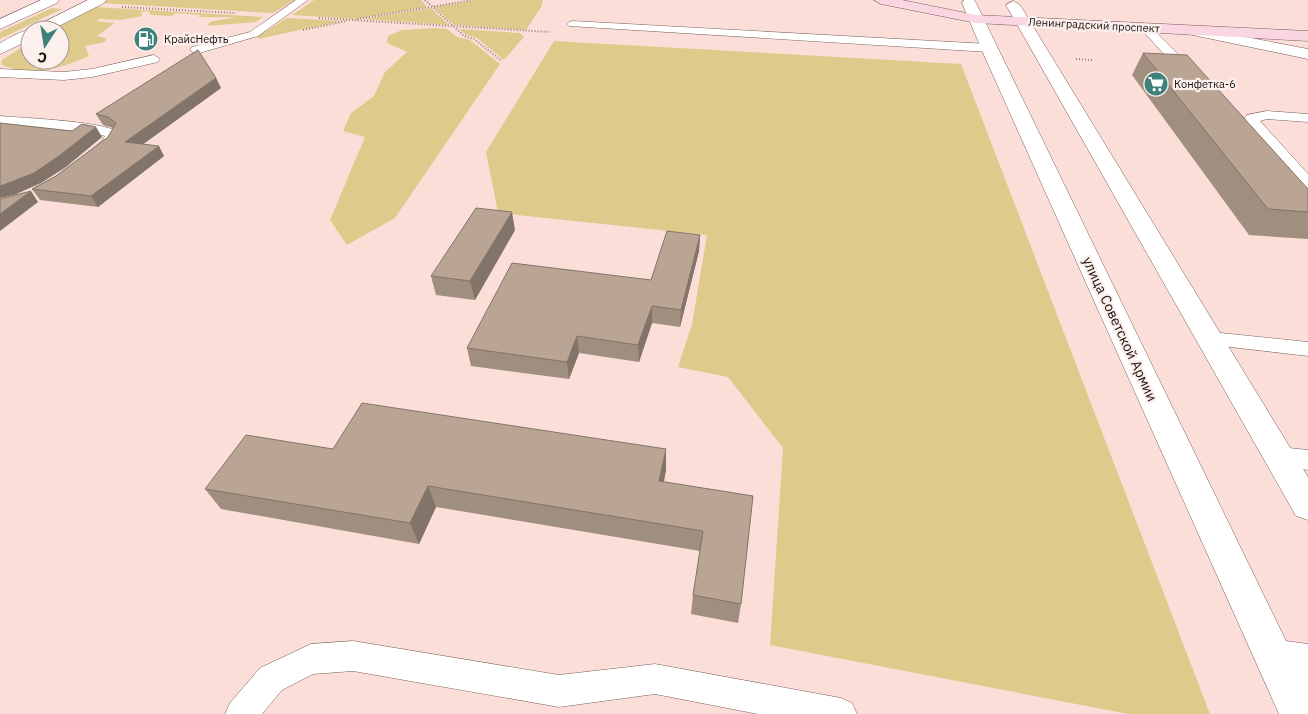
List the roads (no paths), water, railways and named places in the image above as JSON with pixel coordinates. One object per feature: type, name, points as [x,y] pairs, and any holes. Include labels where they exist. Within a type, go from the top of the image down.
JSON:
[{"type":"main road","name":"Ленинградский проспект","points":[[881,0],[1020,8],[1146,28],[1308,36]]},
{"type":"main road","name":"Ленинградский проспект","points":[[910,0],[1020,8]]},
{"type":"street","points":[[0,25],[52,0]]},
{"type":"street","points":[[59,20],[94,2]]},
{"type":"street","name":"улица Советской Армии","points":[[980,6],[989,48],[1291,661],[1300,714]]},
{"type":"street","points":[[1020,8],[1042,57],[1211,339],[1308,506]]},
{"type":"street","points":[[1188,30],[1308,54]]},
{"type":"street","points":[[0,50],[20,39]]},
{"type":"lane","points":[[196,50],[254,34],[303,0]]},
{"type":"lane","points":[[573,24],[989,48]]},
{"type":"lane","points":[[1146,28],[1190,74]]},
{"type":"lane","points":[[0,73],[64,76],[92,73],[154,59]]},
{"type":"lane","points":[[1308,118],[1267,115],[1252,118],[1254,125],[1308,183]]},
{"type":"lane","points":[[0,120],[97,129],[113,134],[108,144],[84,161]]},
{"type":"lane","points":[[1211,339],[1308,349]]},
{"type":"lane","points":[[1279,457],[1308,460]]},
{"type":"lane","points":[[241,714],[271,679],[311,659],[353,656],[559,690],[655,680],[841,714]]},
{"type":"place","name":"КрайсНефть","points":[[146,39]]},
{"type":"place","name":"Конфетка-6","points":[[1156,84]]}]
